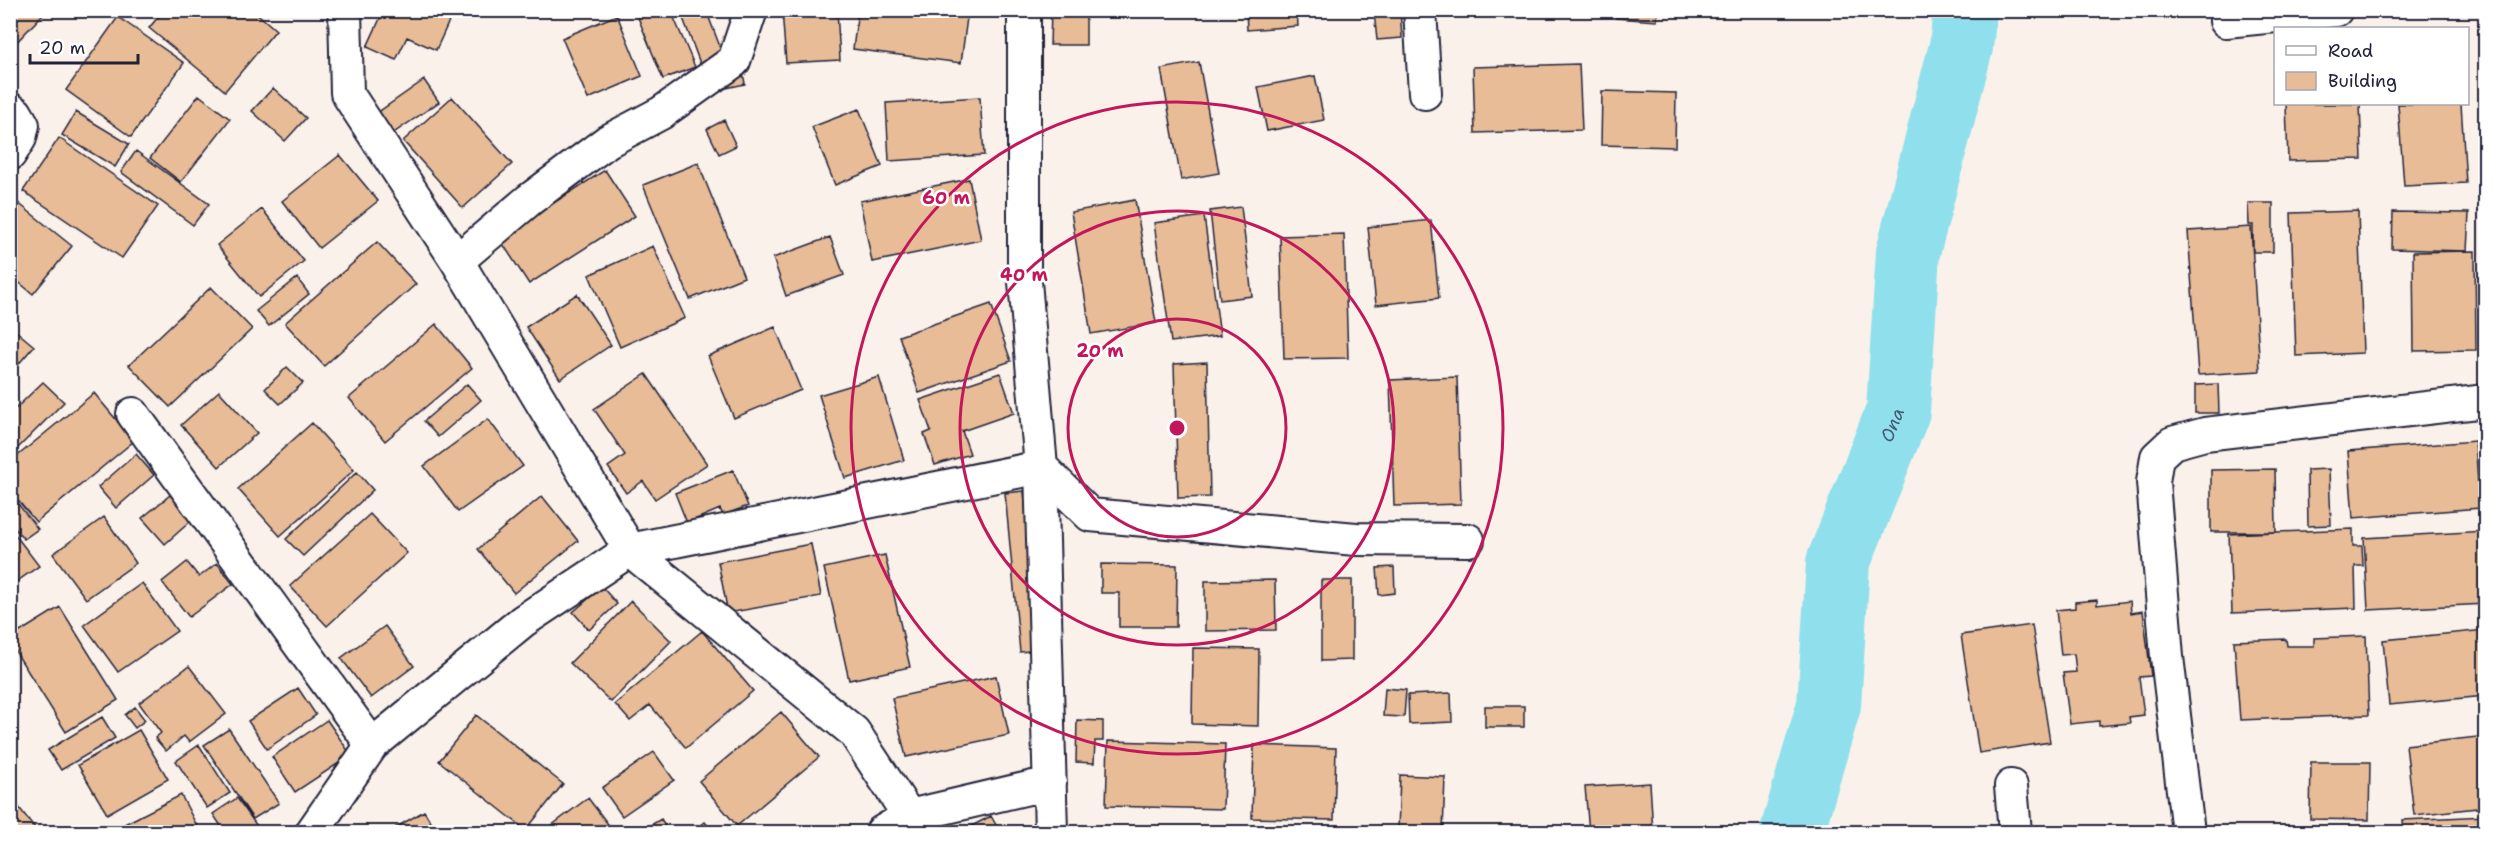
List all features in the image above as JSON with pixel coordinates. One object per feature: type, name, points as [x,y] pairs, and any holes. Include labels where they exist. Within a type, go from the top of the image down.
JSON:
[{"type":"street","points":[[345,10],[347,93],[457,261],[630,550],[854,732],[909,816]]},
{"type":"street","points":[[457,261],[529,200],[608,141],[661,113],[734,62],[751,10]]},
{"type":"street","points":[[1024,10],[1024,270],[1041,467],[1051,832]]},
{"type":"street","points":[[1420,10],[1425,93]]},
{"type":"street","points":[[2226,21],[2336,10]]},
{"type":"street","points":[[10,109],[16,112],[23,125],[20,138],[10,154]]},
{"type":"street","points":[[2188,832],[2166,645],[2153,482],[2157,457],[2172,443],[2205,434],[2486,401]]},
{"type":"street","points":[[134,414],[372,745]]},
{"type":"street","points":[[1041,467],[1090,515],[1356,539],[1468,540]]},
{"type":"street","points":[[312,832],[372,745],[523,621],[630,550],[1041,467]]},
{"type":"street","points":[[882,832],[909,816],[1050,783]]},
{"type":"street","points":[[2011,786],[2015,832]]},
{"type":"building","points":[[10,10],[47,10],[10,49]]},
{"type":"building","points":[[164,10],[253,10],[276,30],[225,91],[149,28]]},
{"type":"building","points":[[384,10],[454,10],[436,50],[407,37],[396,60],[367,47]]},
{"type":"building","points":[[635,10],[692,10],[674,18],[695,67],[663,79]]},
{"type":"building","points":[[706,10],[724,57],[701,66],[683,18]]},
{"type":"building","points":[[782,10],[837,10],[840,60],[786,63]]},
{"type":"building","points":[[858,10],[968,10],[961,63],[853,49]]},
{"type":"building","points":[[1051,10],[1086,10],[1086,45],[1050,45]]},
{"type":"building","points":[[1246,10],[1297,10],[1298,26],[1247,30]]},
{"type":"building","points":[[1400,10],[1402,38],[1377,40],[1374,12]]},
{"type":"building","points":[[1658,10],[1657,21],[1616,18],[1616,12],[1598,11]]},
{"type":"building","points":[[617,15],[642,76],[588,99],[562,38]]},
{"type":"building","points":[[118,17],[184,63],[131,137],[66,90]]},
{"type":"building","points":[[1199,62],[1219,173],[1181,180],[1161,69]]},
{"type":"building","points":[[1579,64],[1582,130],[1475,133],[1473,67]]},
{"type":"building","points":[[742,67],[745,84],[726,88],[722,71]]},
{"type":"building","points":[[1315,76],[1324,120],[1267,131],[1258,87]]},
{"type":"building","points":[[424,80],[439,102],[392,134],[377,113]]},
{"type":"building","points":[[273,88],[306,118],[285,141],[252,111]]},
{"type":"building","points":[[1602,91],[1676,93],[1675,147],[1601,145]]},
{"type":"building","points":[[199,95],[230,119],[181,182],[150,158]]},
{"type":"building","points":[[452,97],[512,164],[463,208],[403,141]]},
{"type":"building","points":[[980,97],[984,155],[889,161],[886,103]]},
{"type":"building","points":[[2286,105],[2360,105],[2362,159],[2288,161]]},
{"type":"building","points":[[2398,105],[2461,105],[2466,183],[2404,186]]},
{"type":"building","points":[[859,109],[882,166],[835,185],[812,127]]},
{"type":"building","points":[[76,112],[129,144],[115,167],[62,135]]},
{"type":"building","points":[[724,120],[736,146],[719,154],[707,129]]},
{"type":"building","points":[[59,138],[158,206],[122,258],[23,191]]},
{"type":"building","points":[[136,151],[209,204],[193,225],[121,172]]},
{"type":"building","points":[[340,155],[378,201],[319,248],[282,201]]},
{"type":"building","points":[[698,163],[744,277],[690,299],[643,185]]},
{"type":"building","points":[[605,170],[635,216],[529,284],[499,238]]},
{"type":"building","points":[[969,179],[981,240],[872,262],[860,201]]},
{"type":"building","points":[[1135,200],[1156,323],[1091,334],[1071,212]]},
{"type":"building","points":[[17,202],[72,246],[33,294],[10,275],[10,210]]},
{"type":"building","points":[[2248,203],[2273,203],[2273,252],[2253,252],[2253,225],[2249,225]]},
{"type":"building","points":[[1241,207],[1252,296],[1220,300],[1210,211]]},
{"type":"building","points":[[262,209],[304,261],[259,297],[217,245]]},
{"type":"building","points":[[2358,211],[2363,353],[2296,356],[2291,213]]},
{"type":"building","points":[[2393,212],[2469,213],[2467,251],[2392,249]]},
{"type":"building","points":[[1204,216],[1220,336],[1171,342],[1154,223]]},
{"type":"building","points":[[1431,220],[1439,298],[1376,305],[1368,227]]},
{"type":"building","points":[[2251,227],[2260,371],[2198,375],[2188,231]]},
{"type":"building","points":[[1344,234],[1348,358],[1284,359],[1280,236]]},
{"type":"building","points":[[830,237],[844,275],[786,296],[773,258]]},
{"type":"building","points":[[377,242],[416,284],[324,366],[285,323]]},
{"type":"building","points":[[653,246],[685,318],[620,347],[589,275]]},
{"type":"building","points":[[2475,251],[2476,350],[2414,351],[2413,252]]},
{"type":"building","points":[[297,278],[309,294],[269,326],[256,311]]},
{"type":"building","points":[[211,287],[252,329],[170,407],[129,365]]},
{"type":"building","points":[[577,294],[611,345],[560,379],[526,327]]},
{"type":"building","points":[[991,304],[1011,361],[919,393],[899,336]]},
{"type":"building","points":[[436,324],[472,368],[385,441],[349,398]]},
{"type":"building","points":[[10,326],[34,346],[10,374]]},
{"type":"building","points":[[775,327],[801,390],[734,418],[708,356]]},
{"type":"building","points":[[1207,362],[1210,497],[1178,498],[1174,364]]},
{"type":"building","points":[[287,367],[303,383],[280,404],[265,389]]},
{"type":"building","points":[[1000,373],[1014,413],[962,431],[970,454],[935,465],[924,434],[931,431],[920,400]]},
{"type":"building","points":[[646,374],[707,464],[655,499],[643,481],[626,493],[608,467],[625,455],[594,409]]},
{"type":"building","points":[[879,377],[904,460],[845,478],[819,395]]},
{"type":"building","points":[[1457,377],[1461,504],[1394,506],[1390,380]]},
{"type":"building","points":[[43,382],[64,402],[10,456],[10,414]]},
{"type":"building","points":[[467,384],[481,400],[438,437],[424,421]]},
{"type":"building","points":[[2218,384],[2219,413],[2195,413],[2195,385]]},
{"type":"building","points":[[219,391],[257,433],[219,467],[181,425]]},
{"type":"building","points":[[94,393],[134,441],[36,522],[10,491],[10,462]]},
{"type":"building","points":[[488,419],[523,466],[458,512],[424,466]]},
{"type":"building","points":[[312,423],[354,470],[280,536],[238,489]]},
{"type":"building","points":[[2475,441],[2480,508],[2353,518],[2348,451]]},
{"type":"building","points":[[136,454],[154,475],[116,508],[98,487]]},
{"type":"building","points":[[2275,469],[2276,532],[2211,532],[2211,470]]},
{"type":"building","points":[[2329,469],[2331,525],[2308,526],[2307,470]]},
{"type":"building","points":[[733,470],[748,506],[723,515],[720,509],[687,523],[675,493]]},
{"type":"building","points":[[357,472],[373,490],[303,556],[286,539]]},
{"type":"building","points":[[1024,491],[1040,650],[1020,652],[1005,493]]},
{"type":"building","points":[[10,494],[38,529],[24,539],[10,523]]},
{"type":"building","points":[[170,495],[192,520],[165,544],[142,518]]},
{"type":"building","points":[[542,496],[578,541],[514,593],[478,549]]},
{"type":"building","points":[[370,514],[407,553],[327,626],[290,586]]},
{"type":"building","points":[[104,517],[136,563],[86,599],[53,554]]},
{"type":"building","points":[[10,528],[39,566],[10,586]]},
{"type":"building","points":[[2353,529],[2353,546],[2362,546],[2363,566],[2355,566],[2356,608],[2232,613],[2229,534]]},
{"type":"building","points":[[2486,531],[2486,604],[2368,610],[2364,538]]},
{"type":"building","points":[[811,544],[821,596],[728,613],[718,562]]},
{"type":"building","points":[[885,555],[910,667],[849,680],[824,568]]},
{"type":"building","points":[[187,562],[199,577],[217,563],[233,584],[189,617],[162,582]]},
{"type":"building","points":[[1101,564],[1177,565],[1176,627],[1119,627],[1119,593],[1101,593]]},
{"type":"building","points":[[1394,567],[1395,593],[1379,595],[1377,568]]},
{"type":"building","points":[[1275,580],[1276,630],[1205,631],[1205,581]]},
{"type":"building","points":[[1321,580],[1352,580],[1352,660],[1321,661]]},
{"type":"building","points":[[142,583],[177,631],[118,672],[84,625]]},
{"type":"building","points":[[602,587],[617,604],[589,630],[573,612]]},
{"type":"building","points":[[2097,600],[2097,605],[2130,601],[2131,613],[2143,611],[2151,676],[2139,677],[2144,715],[2129,717],[2130,723],[2099,726],[2099,721],[2070,724],[2063,673],[2076,672],[2074,654],[2061,655],[2056,610],[2075,608],[2075,602]]},
{"type":"building","points":[[631,601],[671,641],[611,702],[570,663]]},
{"type":"building","points":[[60,607],[118,700],[66,732],[10,643],[10,638]]},
{"type":"building","points":[[2032,625],[2050,742],[1979,753],[1961,635]]},
{"type":"building","points":[[385,626],[414,666],[371,698],[341,658]]},
{"type":"building","points":[[2486,630],[2486,696],[2389,705],[2383,640]]},
{"type":"building","points":[[702,631],[753,691],[686,748],[650,705],[630,721],[615,704]]},
{"type":"building","points":[[2366,636],[2369,715],[2240,720],[2234,641],[2286,639],[2287,646],[2314,646],[2314,638]]},
{"type":"building","points":[[1193,648],[1259,649],[1258,726],[1192,724]]},
{"type":"building","points":[[189,666],[226,714],[189,742],[184,736],[166,751],[155,738],[161,733],[139,703]]},
{"type":"building","points":[[996,676],[1009,735],[906,757],[892,698]]},
{"type":"building","points":[[298,688],[316,715],[267,749],[248,721]]},
{"type":"building","points":[[1385,688],[1406,690],[1404,717],[1383,716]]},
{"type":"building","points":[[1451,693],[1452,722],[1409,724],[1408,695]]},
{"type":"building","points":[[1485,706],[1524,706],[1524,727],[1485,727]]},
{"type":"building","points":[[135,707],[145,720],[135,728],[125,715]]},
{"type":"building","points":[[781,712],[819,757],[737,826],[699,781]]},
{"type":"building","points":[[476,715],[563,784],[526,830],[439,761]]},
{"type":"building","points":[[102,717],[115,738],[61,770],[48,750]]},
{"type":"building","points":[[327,720],[351,755],[295,792],[272,757]]},
{"type":"building","points":[[1077,720],[1103,721],[1103,741],[1095,741],[1094,763],[1076,762]]},
{"type":"building","points":[[229,729],[279,803],[253,819],[204,745]]},
{"type":"building","points":[[139,730],[168,779],[107,814],[78,765]]},
{"type":"building","points":[[2486,736],[2486,807],[2414,815],[2406,745]]},
{"type":"building","points":[[1108,741],[1225,744],[1223,809],[1106,806]]},
{"type":"building","points":[[199,745],[230,793],[207,808],[176,761]]},
{"type":"building","points":[[1254,745],[1336,748],[1334,820],[1252,818]]},
{"type":"building","points":[[654,752],[674,780],[622,816],[602,788]]},
{"type":"building","points":[[2311,762],[2370,762],[2369,820],[2310,819]]},
{"type":"building","points":[[1400,775],[1445,777],[1443,832],[1398,831]]},
{"type":"building","points":[[1650,783],[1653,832],[1589,832],[1585,787]]},
{"type":"building","points":[[181,795],[200,832],[109,832]]},
{"type":"building","points":[[10,796],[35,828],[28,832],[10,832]]},
{"type":"building","points":[[237,798],[257,826],[248,832],[225,832],[213,814]]},
{"type":"building","points":[[588,798],[614,832],[543,832]]},
{"type":"building","points":[[424,811],[437,832],[388,832]]},
{"type":"building","points":[[991,816],[1000,832],[960,832]]},
{"type":"building","points":[[2486,816],[2486,832],[2404,832],[2403,820]]},
{"type":"building","points":[[661,819],[669,832],[639,832]]},
{"type":"building","points":[[705,822],[713,832],[691,832]]},
{"type":"waterway","name":"Ona","points":[[1792,832],[1829,705],[1838,563],[1898,411],[1908,252],[1961,47],[1965,10]]}]
